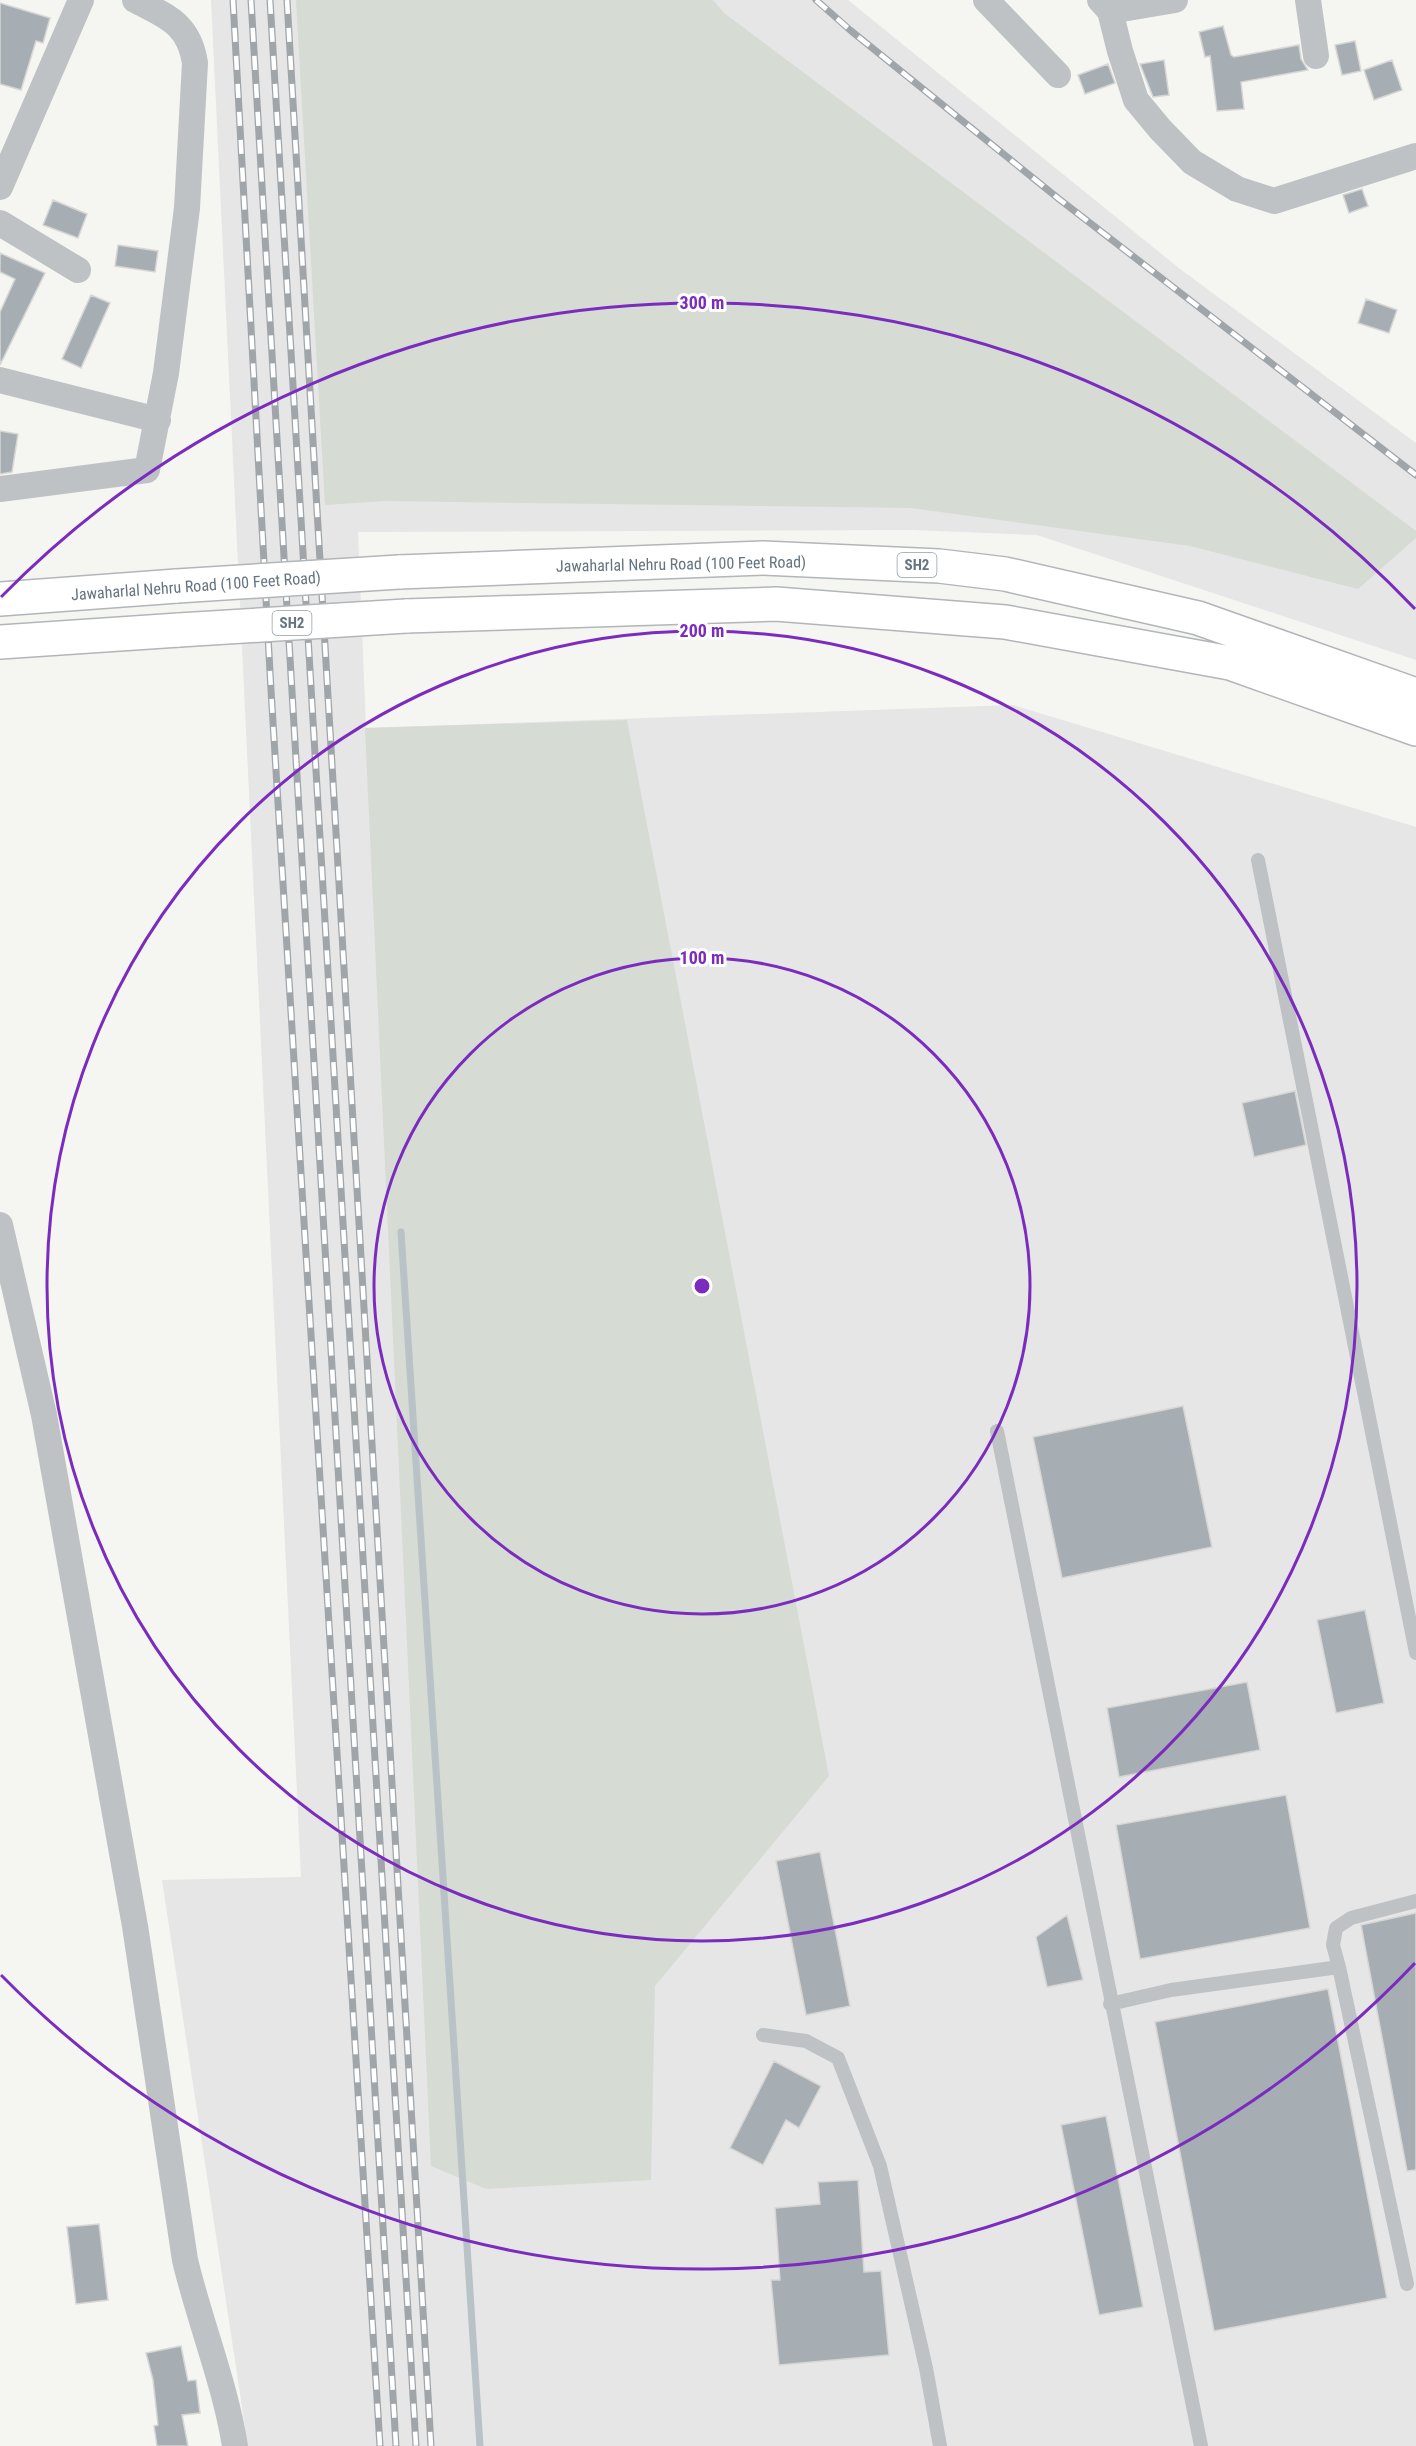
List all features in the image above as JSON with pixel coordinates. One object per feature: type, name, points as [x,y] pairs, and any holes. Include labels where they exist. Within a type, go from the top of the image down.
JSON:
[{"type":"main road","name":"Jawaharlal Nehru Road (100 Feet Road)","points":[[0,599],[399,572],[763,558],[939,566],[1005,574],[1198,618],[1416,695]]},
{"type":"main road","name":"SH2","points":[[0,642],[406,615],[776,604],[1005,622],[1230,663],[1416,729]]},
{"type":"street","points":[[0,187],[81,0]]},
{"type":"street","points":[[0,489],[147,470],[158,420],[187,208],[195,63],[192,42],[170,18],[135,0]]},
{"type":"street","points":[[986,0],[1058,75]]},
{"type":"street","points":[[1175,0],[1105,5],[1136,100],[1192,162],[1237,189],[1274,201],[1416,156]]},
{"type":"street","points":[[1308,0],[1316,56]]},
{"type":"street","points":[[0,223],[78,270]]},
{"type":"street","points":[[0,380],[158,420]]},
{"type":"street","points":[[0,1225],[46,1427],[135,1926],[185,2260],[197,2310],[228,2404],[235,2446]]},
{"type":"lane","points":[[1258,860],[1416,1653]]},
{"type":"lane","points":[[997,1431],[1110,2004],[1201,2446]]},
{"type":"lane","points":[[1407,2284],[1333,1945],[1336,1928],[1351,1918],[1416,1901]]},
{"type":"lane","points":[[1110,2004],[1171,1990],[1339,1967]]},
{"type":"lane","points":[[763,2035],[806,2041],[838,2058],[880,2166],[926,2368],[940,2446]]},
{"type":"shaded area","points":[[211,0],[848,0],[1180,269],[1416,443],[1416,660],[1037,535],[913,530],[358,532],[366,728],[1013,705],[1416,827],[1416,2446],[248,2446],[162,1880],[301,1877]]},
{"type":"shaded area","points":[[296,0],[713,0],[724,13],[1416,531],[1416,538],[1358,589],[1190,546],[911,508],[385,501],[325,505]]},
{"type":"shaded area","points":[[627,720],[829,1776],[655,1986],[651,2180],[486,2189],[431,2166],[365,728]]},
{"type":"building","points":[[0,3],[50,18],[43,43],[36,41],[21,90],[0,84]]},
{"type":"building","points":[[1223,26],[1231,55],[1234,57],[1299,45],[1301,59],[1308,70],[1241,82],[1244,109],[1217,111],[1210,56],[1205,57],[1199,32]]},
{"type":"building","points":[[1355,41],[1361,71],[1342,75],[1335,45]]},
{"type":"building","points":[[1164,60],[1169,95],[1153,97],[1140,64]]},
{"type":"building","points":[[1392,60],[1402,90],[1374,100],[1364,70]]},
{"type":"building","points":[[1108,64],[1115,83],[1085,94],[1078,75]]},
{"type":"building","points":[[1362,189],[1368,206],[1349,213],[1343,195]]},
{"type":"building","points":[[53,200],[87,214],[78,238],[43,225]]},
{"type":"building","points":[[118,245],[158,251],[155,272],[115,266]]},
{"type":"building","points":[[0,253],[45,273],[0,365],[0,312],[15,279],[0,272]]},
{"type":"building","points":[[91,295],[110,303],[81,368],[62,359]]},
{"type":"building","points":[[1366,299],[1397,310],[1389,333],[1358,323]]},
{"type":"building","points":[[0,431],[18,434],[12,472],[0,474]]},
{"type":"building","points":[[1295,1091],[1306,1145],[1254,1157],[1242,1103]]},
{"type":"building","points":[[1183,1406],[1212,1547],[1062,1578],[1033,1437]]},
{"type":"building","points":[[1365,1610],[1384,1703],[1336,1713],[1317,1620]]},
{"type":"building","points":[[1247,1682],[1260,1750],[1119,1777],[1107,1708]]},
{"type":"building","points":[[1286,1795],[1310,1928],[1140,1959],[1116,1825]]},
{"type":"building","points":[[820,1852],[850,2006],[806,2015],[776,1861]]},
{"type":"building","points":[[1416,1913],[1416,2170],[1407,2171],[1361,1925]]},
{"type":"building","points":[[1067,1915],[1083,1980],[1047,1987],[1036,1937]]},
{"type":"building","points":[[1328,1989],[1387,2298],[1214,2331],[1155,2022]]},
{"type":"building","points":[[774,2061],[821,2086],[799,2128],[786,2120],[763,2165],[730,2148]]},
{"type":"building","points":[[1106,2116],[1143,2307],[1099,2315],[1061,2125]]},
{"type":"building","points":[[858,2180],[864,2272],[881,2271],[889,2355],[779,2365],[771,2280],[780,2280],[775,2208],[820,2204],[818,2182]]},
{"type":"building","points":[[99,2224],[108,2300],[76,2304],[67,2227]]},
{"type":"building","points":[[181,2346],[188,2381],[196,2380],[200,2413],[182,2415],[188,2446],[157,2446],[154,2426],[158,2425],[153,2380],[146,2353]]},
{"type":"waterway","points":[[401,1232],[480,2446]]},
{"type":"railway","points":[[233,0],[271,690],[380,2446]]},
{"type":"railway","points":[[251,0],[396,2446]]},
{"type":"railway","points":[[270,0],[416,2446]]},
{"type":"railway","points":[[287,0],[431,2446]]},
{"type":"railway","points":[[816,0],[1059,199],[1416,475]]}]
